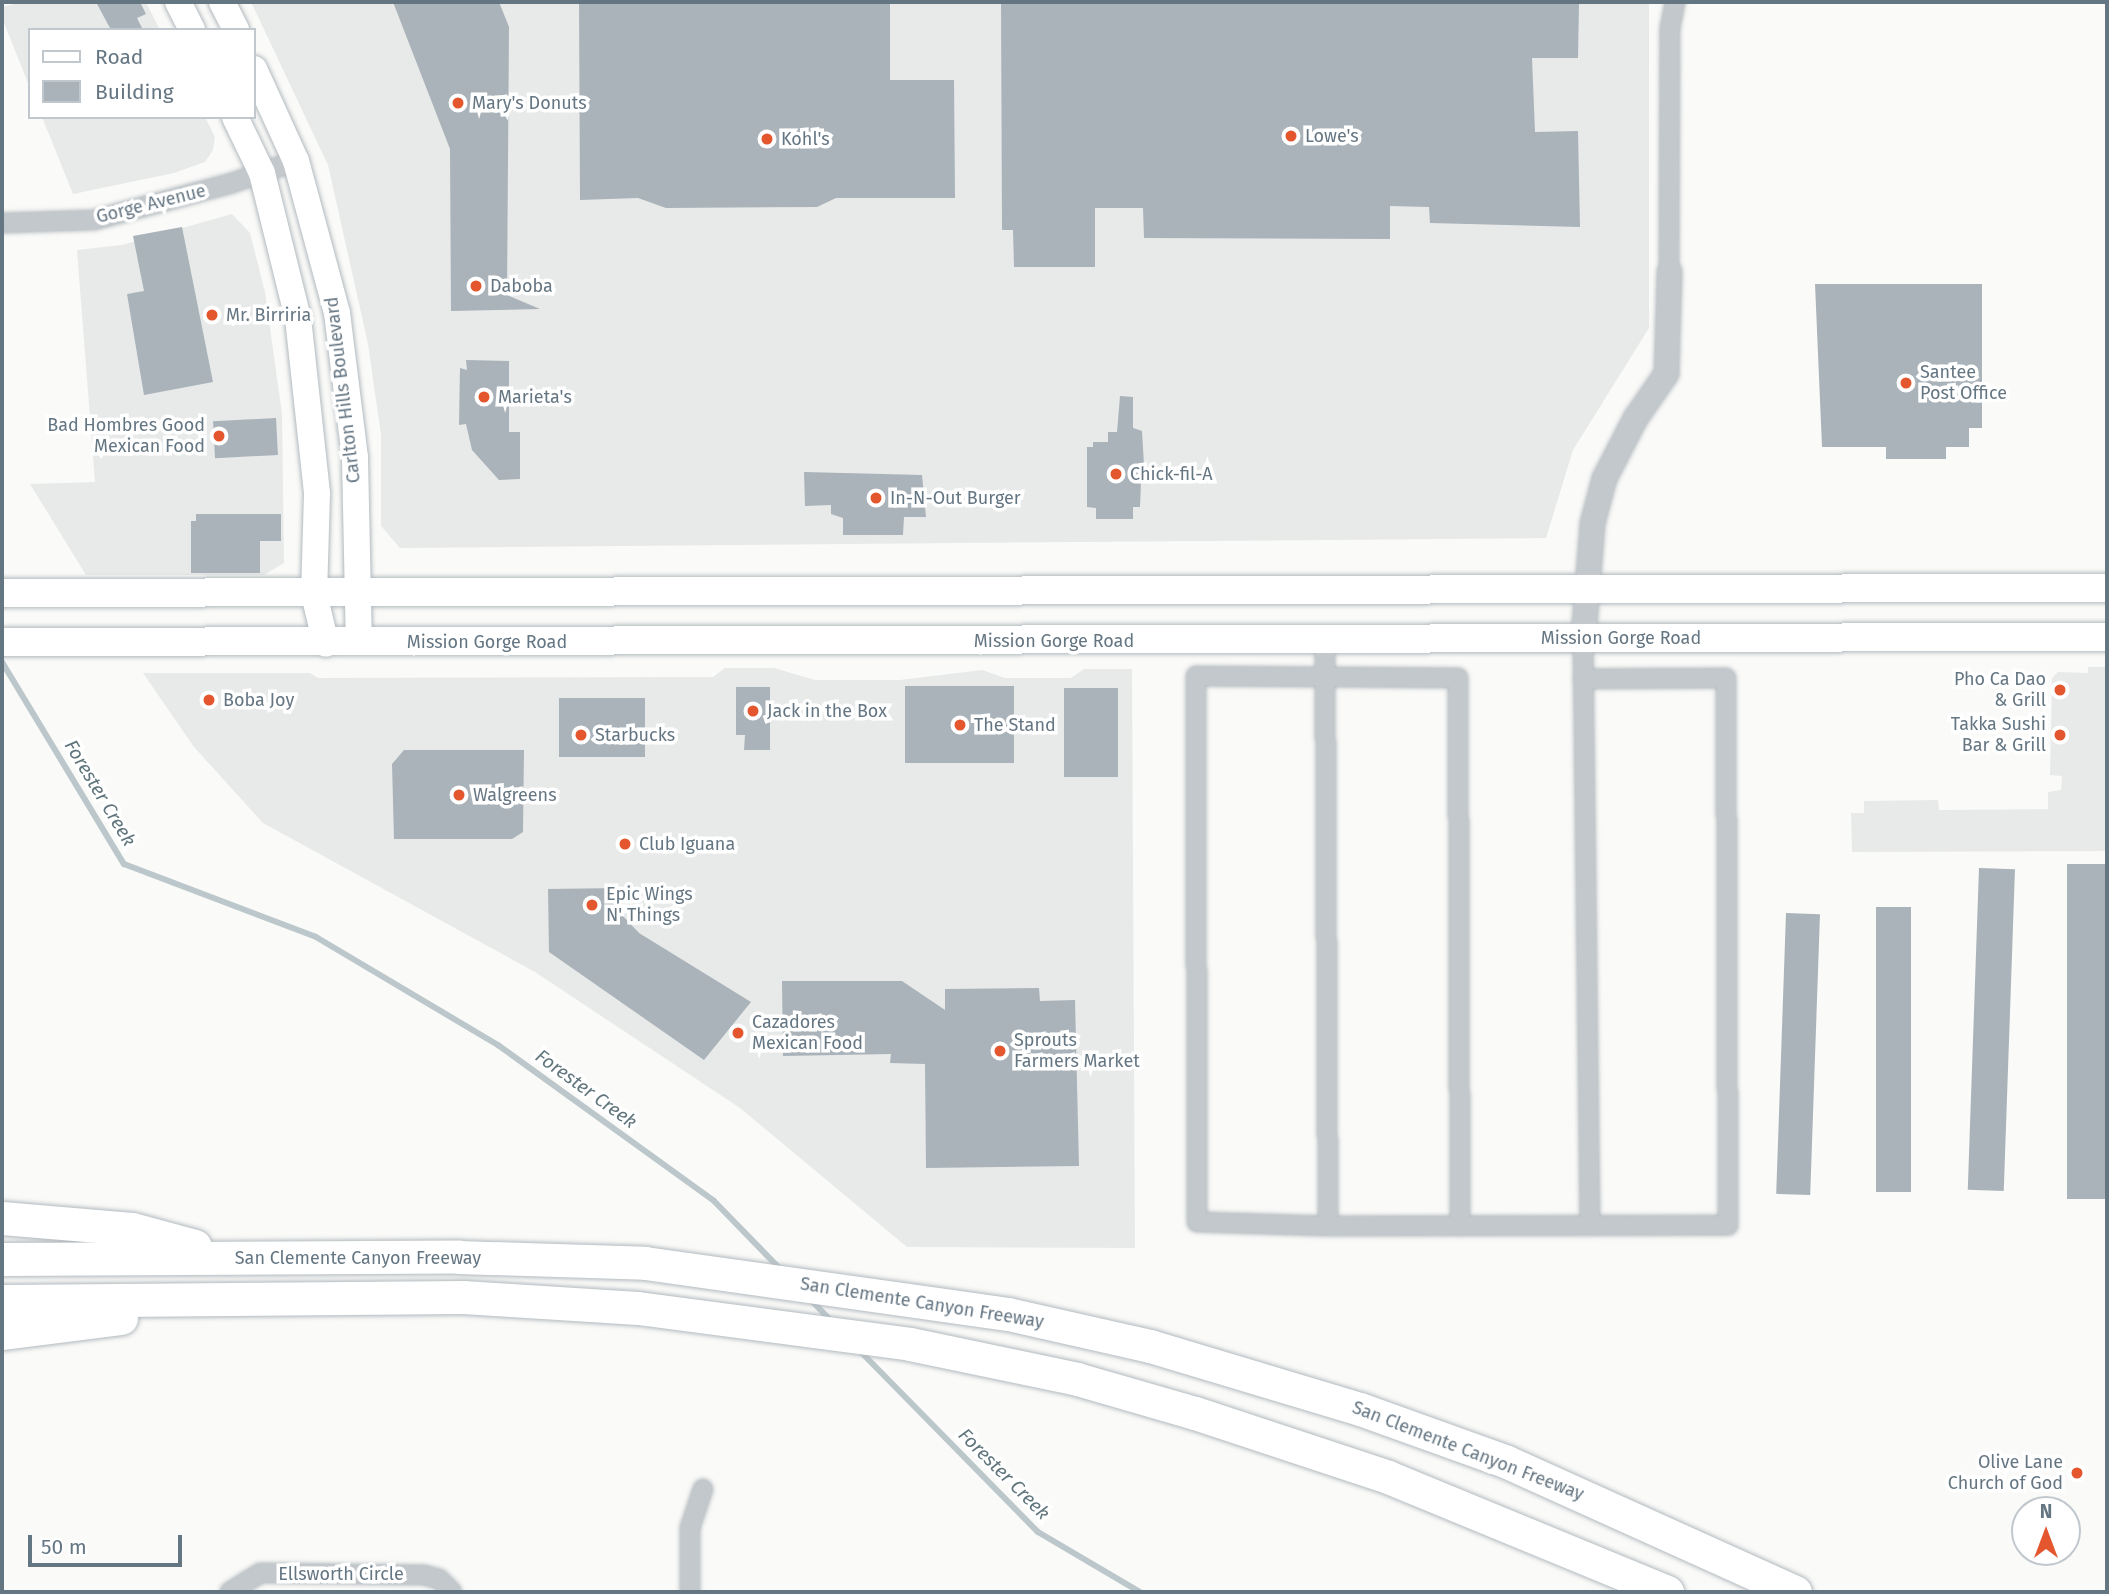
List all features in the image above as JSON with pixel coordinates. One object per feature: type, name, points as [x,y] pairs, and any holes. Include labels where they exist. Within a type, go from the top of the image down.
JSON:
[{"type":"highway","points":[[2,1218],[132,1229],[235,1258]]},
{"type":"highway","name":"San Clemente Canyon Freeway","points":[[2,1259],[585,1261],[672,1267],[1008,1314],[1150,1346],[1360,1409],[1531,1472],[1795,1592]]},
{"type":"highway","points":[[2,1301],[463,1297],[638,1308],[897,1342],[1077,1380],[1388,1477],[1667,1592]]},
{"type":"highway","points":[[2,1334],[269,1300]]},
{"type":"main road","points":[[178,2],[191,28]]},
{"type":"main road","points":[[222,2],[235,28]]},
{"type":"main road","name":"Carlton Hills Boulevard","points":[[256,73],[296,160],[337,313],[355,458],[359,642]]},
{"type":"main road","name":"Carlton Hills Boulevard","points":[[236,119],[262,173],[287,264],[307,379],[317,494],[314,594],[326,644]]},
{"type":"main road","points":[[2,593],[2107,587]]},
{"type":"main road","name":"Mission Gorge Road","points":[[2,642],[326,644],[2107,637]]},
{"type":"street","points":[[1590,1225],[1583,638],[1590,590],[1592,523],[1604,478],[1634,418],[1666,373],[1670,28],[1675,2]]},
{"type":"street","name":"Gorge Avenue","points":[[2,223],[94,220],[262,173],[296,160]]},
{"type":"street","points":[[1325,640],[1328,1226]]},
{"type":"street","points":[[1460,1226],[1458,678],[1196,676],[1197,1222],[1328,1226],[1460,1226],[1590,1225],[1728,1225],[1726,678],[1583,679]]},
{"type":"street","points":[[691,1592],[690,1528],[703,1489]]},
{"type":"street","name":"Ellsworth Circle","points":[[230,1592],[244,1580],[261,1573],[424,1575],[439,1579],[452,1592]]},
{"type":"shaded area","points":[[23,2],[146,2],[159,28],[28,28],[28,83],[2,18],[2,7]]},
{"type":"shaded area","points":[[251,2],[1649,2],[1649,328],[1573,450],[1546,538],[400,548],[381,526],[381,435],[368,344],[328,165]]},
{"type":"shaded area","points":[[43,119],[206,119],[215,137],[213,150],[205,162],[174,173],[73,194]]},
{"type":"shaded area","points":[[232,214],[250,233],[265,292],[282,414],[284,563],[264,575],[86,575],[30,484],[95,482],[77,250],[122,245]]},
{"type":"shaded area","points":[[2088,667],[2107,667],[2107,851],[1852,852],[1851,813],[1864,813],[1864,801],[1938,800],[1939,810],[2048,809],[2048,792],[2061,790],[2062,776],[2050,775],[2052,678],[2058,672],[2088,673]]},
{"type":"shaded area","points":[[725,668],[774,668],[815,680],[900,680],[982,670],[1005,678],[1071,678],[1084,669],[1132,669],[1135,1248],[907,1247],[740,1108],[535,972],[263,823],[194,747],[143,673],[310,673],[318,678],[713,677]]},
{"type":"building","points":[[96,2],[140,2],[146,14],[137,18],[142,28],[110,28]]},
{"type":"building","points":[[393,2],[499,2],[509,27],[507,295],[540,309],[451,311],[450,149]]},
{"type":"building","name":"Kohl's","points":[[579,2],[890,2],[890,80],[954,80],[955,198],[836,198],[817,207],[666,208],[638,198],[580,200]]},
{"type":"building","name":"Lowe's","points":[[1001,2],[1579,4],[1578,58],[1532,58],[1535,132],[1578,131],[1580,227],[1430,223],[1429,207],[1390,206],[1390,239],[1144,238],[1143,208],[1095,208],[1095,267],[1014,267],[1013,230],[1002,230]]},
{"type":"building","points":[[182,227],[213,382],[144,395],[127,294],[144,291],[133,236]]},
{"type":"building","points":[[1815,284],[1982,284],[1982,428],[1969,428],[1969,447],[1946,447],[1946,459],[1886,459],[1886,447],[1822,447]]},
{"type":"building","name":"Marieta's","points":[[466,360],[509,361],[509,432],[520,432],[520,479],[499,480],[472,450],[466,424],[459,425],[460,368],[467,370]]},
{"type":"building","name":"Chick-fil-A","points":[[1120,396],[1133,397],[1133,428],[1142,431],[1145,482],[1141,482],[1140,507],[1133,507],[1133,519],[1096,519],[1096,508],[1087,507],[1087,447],[1093,447],[1093,442],[1108,442],[1108,432],[1117,432]]},
{"type":"building","points":[[276,418],[278,455],[215,458],[213,421]]},
{"type":"building","name":"In-N-Out Burger","points":[[804,472],[922,475],[926,517],[904,517],[903,535],[843,535],[843,518],[831,514],[831,505],[805,506]]},
{"type":"building","points":[[196,514],[281,514],[281,541],[260,541],[260,573],[191,573],[191,521],[196,521]]},
{"type":"building","name":"The Stand","points":[[905,686],[1014,686],[1014,763],[905,763]]},
{"type":"building","name":"Jack in the Box","points":[[736,687],[770,687],[770,750],[744,750],[745,735],[736,735]]},
{"type":"building","points":[[1064,688],[1118,688],[1118,777],[1064,777]]},
{"type":"building","points":[[559,698],[645,698],[645,757],[559,757]]},
{"type":"building","name":"Walgreens","points":[[404,750],[524,750],[523,832],[512,839],[394,839],[392,764]]},
{"type":"building","points":[[2067,864],[2105,864],[2105,1199],[2067,1199]]},
{"type":"building","points":[[1979,868],[2015,869],[2004,1191],[1968,1190]]},
{"type":"building","points":[[620,888],[621,914],[639,933],[751,1002],[704,1060],[549,952],[548,889]]},
{"type":"building","points":[[1876,907],[1911,907],[1911,1192],[1876,1192]]},
{"type":"building","points":[[1786,913],[1820,914],[1810,1195],[1776,1194]]},
{"type":"building","points":[[782,981],[902,981],[945,1010],[945,989],[1039,988],[1040,1001],[1075,1000],[1079,1166],[926,1168],[925,1064],[890,1063],[891,1054],[783,1056]]},
{"type":"waterway","name":"Forester Creek","points":[[2,662],[124,864],[316,937],[498,1045],[714,1201],[781,1270]]},
{"type":"waterway","name":"Forester Creek","points":[[809,1298],[830,1320]]},
{"type":"waterway","name":"Forester Creek","points":[[860,1351],[1038,1532],[1140,1592]]},
{"type":"place","name":"Mary's Donuts","points":[[458,103]]},
{"type":"place","name":"Lowe's","points":[[1291,136]]},
{"type":"place","name":"Kohl's","points":[[767,139]]},
{"type":"place","name":"Daboba","points":[[476,286]]},
{"type":"place","name":"Mr. Birriria","points":[[212,315]]},
{"type":"place","name":"Santee Post Office","points":[[1906,383]]},
{"type":"place","name":"Marieta's","points":[[484,397]]},
{"type":"place","name":"Bad Hombres Good Mexican Food","points":[[219,436]]},
{"type":"place","name":"Chick-fil-A","points":[[1116,474]]},
{"type":"place","name":"In-N-Out Burger","points":[[876,498]]},
{"type":"place","name":"Pho Ca Dao & Grill","points":[[2060,690]]},
{"type":"place","name":"Boba Joy","points":[[209,700]]},
{"type":"place","name":"Jack in the Box","points":[[753,711]]},
{"type":"place","name":"The Stand","points":[[960,725]]},
{"type":"place","name":"Starbucks","points":[[581,735]]},
{"type":"place","name":"Takka Sushi Bar & Grill","points":[[2060,735]]},
{"type":"place","name":"Walgreens","points":[[459,795]]},
{"type":"place","name":"Club Iguana","points":[[625,844]]},
{"type":"place","name":"Epic Wings N' Things","points":[[592,905]]},
{"type":"place","name":"Cazadores Mexican Food","points":[[738,1033]]},
{"type":"place","name":"Sprouts Farmers Market","points":[[1000,1051]]},
{"type":"place","name":"Olive Lane Church of God","points":[[2077,1473]]}]
